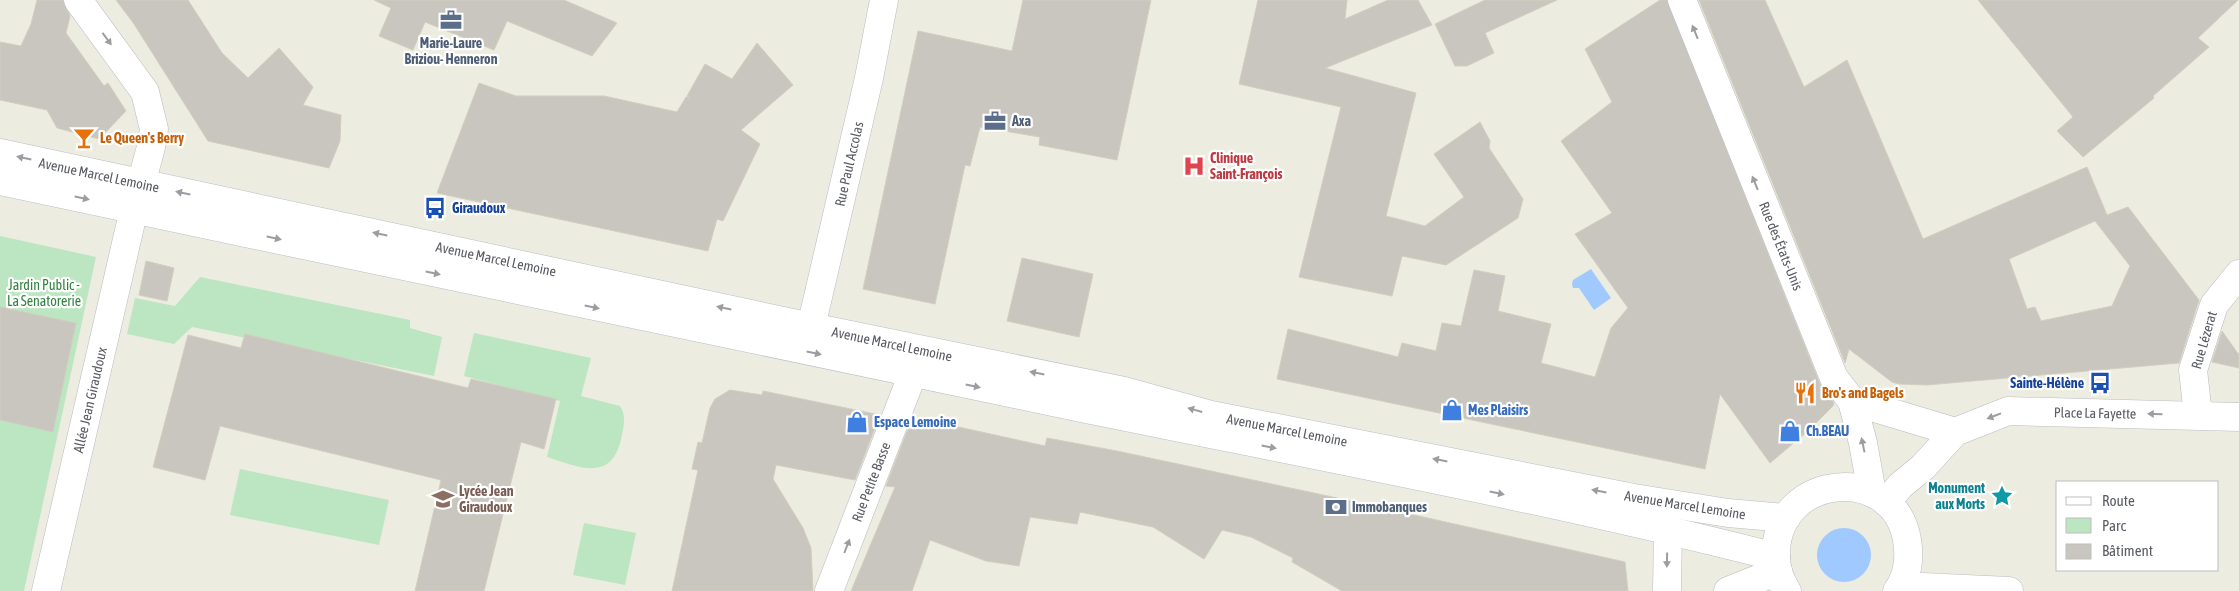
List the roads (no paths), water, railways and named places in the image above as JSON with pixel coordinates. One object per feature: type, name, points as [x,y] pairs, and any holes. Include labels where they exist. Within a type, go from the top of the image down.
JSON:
[{"type":"main road","name":"Allée Jean Giraudoux","points":[[46,591],[154,128],[145,92],[78,0]]},
{"type":"main road","name":"Rue Paul Accolas","points":[[811,327],[869,78],[884,0]]},
{"type":"main road","name":"Rue des États-Unis","points":[[1682,0],[1834,378],[1852,401],[1879,498]]},
{"type":"main road","name":"Avenue Marcel Lemoine","points":[[0,153],[138,197],[914,373],[1121,403]]},
{"type":"main road","name":"Avenue Marcel Lemoine","points":[[0,180],[138,197],[811,327],[1440,480],[1668,529],[1780,573]]},
{"type":"main road","name":"Rue Lézerat","points":[[2198,414],[2193,370],[2214,305],[2239,274]]},
{"type":"main road","name":"Rue Petite Basse","points":[[829,591],[914,373]]},
{"type":"main road","points":[[1852,401],[1955,432]]},
{"type":"main road","name":"Place La Fayette","points":[[1879,498],[1902,485],[1923,467],[1955,432],[2008,411],[2198,414],[2239,417]]},
{"type":"main road","name":"Avenue Marcel Lemoine","points":[[1241,431],[1728,513],[1786,518]]},
{"type":"main road","points":[[1728,591],[1780,573],[1780,530],[1786,518],[1798,503],[1815,492],[1833,487],[1853,487],[1879,498],[1898,516],[1906,532],[1909,550],[1907,569],[1899,588],[2009,591]]},
{"type":"main road","points":[[1667,591],[1668,529]]},
{"type":"water","points":[[1591,269],[1611,298],[1594,310],[1579,288],[1573,288],[1572,284],[1573,280]]},
{"type":"water","points":[[1839,528],[1849,528],[1859,532],[1867,540],[1871,555],[1867,570],[1859,578],[1849,582],[1839,582],[1829,578],[1821,570],[1817,560],[1817,550],[1821,540],[1829,532]]},
{"type":"place","name":"Marie-Laure Briziou- Henneron","points":[[451,20]]},
{"type":"place","name":"Axa","points":[[995,121]]},
{"type":"place","name":"Le Queen's Berry","points":[[84,138]]},
{"type":"place","name":"Clinique Saint-François","points":[[1194,166]]},
{"type":"place","name":"Giraudoux","points":[[435,208]]},
{"type":"place","name":"Sainte-Hélène","points":[[2100,383]]},
{"type":"place","name":"Bro's and Bagels","points":[[1805,393]]},
{"type":"place","name":"Mes Plaisirs","points":[[1452,410]]},
{"type":"place","name":"Espace Lemoine","points":[[857,422]]},
{"type":"place","name":"Ch.BEAU","points":[[1790,431]]},
{"type":"place","name":"Monument aux Morts","points":[[2002,496]]},
{"type":"place","name":"Lycée Jean Giraudoux","points":[[443,499]]},
{"type":"place","name":"Immobanques","points":[[1336,507]]},
{"type":"park label","name":"Jardin Public - La Senatorerie","points":[[44,294]]}]
